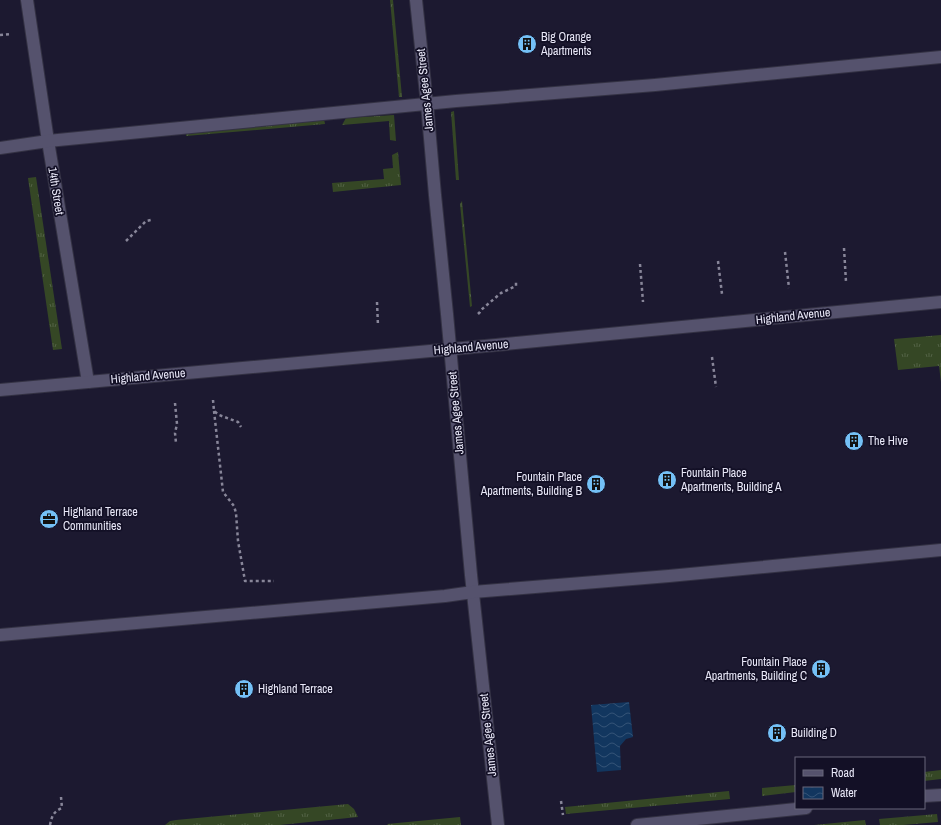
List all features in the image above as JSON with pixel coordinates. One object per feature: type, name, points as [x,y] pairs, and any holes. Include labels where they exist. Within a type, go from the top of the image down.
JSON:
[{"type":"street","name":"14th Street","points":[[27,0],[48,141],[88,382]]},
{"type":"street","name":"James Agee Street","points":[[416,0],[447,314],[472,592],[498,825]]},
{"type":"street","points":[[0,148],[48,141],[456,101],[655,85],[941,57]]},
{"type":"street","name":"Highland Avenue","points":[[0,390],[941,302]]},
{"type":"street","points":[[0,635],[406,600],[472,592],[669,576],[941,550]]},
{"type":"street","points":[[925,796],[941,794]]},
{"type":"street","points":[[637,825],[796,809]]},
{"type":"path","points":[[0,35],[11,34]]},
{"type":"path","points":[[126,242],[146,221],[151,220]]},
{"type":"path","points":[[844,248],[846,282]]},
{"type":"path","points":[[785,252],[789,288]]},
{"type":"path","points":[[718,261],[722,294]]},
{"type":"path","points":[[640,264],[643,302]]},
{"type":"path","points":[[478,314],[501,293],[516,286],[516,280]]},
{"type":"path","points":[[377,302],[378,326]]},
{"type":"path","points":[[712,357],[716,387]]},
{"type":"path","points":[[213,400],[223,492],[234,506],[236,513],[238,541],[245,581],[274,581]]},
{"type":"path","points":[[175,403],[177,424],[175,433],[176,443]]},
{"type":"path","points":[[214,411],[219,415],[238,422],[240,427]]},
{"type":"path","points":[[50,825],[52,817],[56,811],[62,808],[61,797]]},
{"type":"path","points":[[561,801],[563,815]]},
{"type":"green space","points":[[390,0],[393,0],[402,97],[399,97]]},
{"type":"green space","points":[[454,111],[459,180],[456,180],[451,112]]},
{"type":"green space","points":[[394,115],[396,141],[390,140],[389,121],[342,125],[346,118]]},
{"type":"green space","points":[[324,119],[325,124],[186,136],[186,133]]},
{"type":"green space","points":[[398,152],[401,185],[333,192],[332,183],[384,179],[383,169],[393,168],[392,155]]},
{"type":"green space","points":[[36,177],[62,349],[53,350],[28,178]]},
{"type":"green space","points":[[462,201],[472,306],[470,307],[460,204]]},
{"type":"green space","points":[[941,335],[941,382],[939,366],[898,370],[894,339]]},
{"type":"green space","points":[[941,770],[941,779],[925,781],[925,772]]},
{"type":"green space","points":[[795,785],[795,792],[762,796],[762,788]]},
{"type":"green space","points":[[729,791],[730,799],[566,814],[565,807]]},
{"type":"green space","points":[[348,804],[354,809],[358,817],[280,825],[165,825],[170,821],[176,820]]},
{"type":"green space","points":[[937,814],[938,822],[880,825],[879,819]]},
{"type":"green space","points":[[460,817],[461,825],[387,824]]},
{"type":"green space","points":[[865,820],[866,825],[814,825]]},
{"type":"water","points":[[629,702],[633,737],[626,739],[620,746],[621,770],[597,772],[591,705]]},
{"type":"place","name":"Big Orange Apartments","points":[[527,44]]},
{"type":"place","name":"The Hive","points":[[854,441]]},
{"type":"place","name":"Fountain Place Apartments, Building A","points":[[667,480]]},
{"type":"place","name":"Fountain Place Apartments, Building B","points":[[596,484]]},
{"type":"place","name":"Highland Terrace Communities","points":[[49,519]]},
{"type":"place","name":"Fountain Place Apartments, Building C","points":[[821,669]]},
{"type":"place","name":"Highland Terrace","points":[[244,689]]},
{"type":"place","name":"Building D","points":[[777,733]]}]
